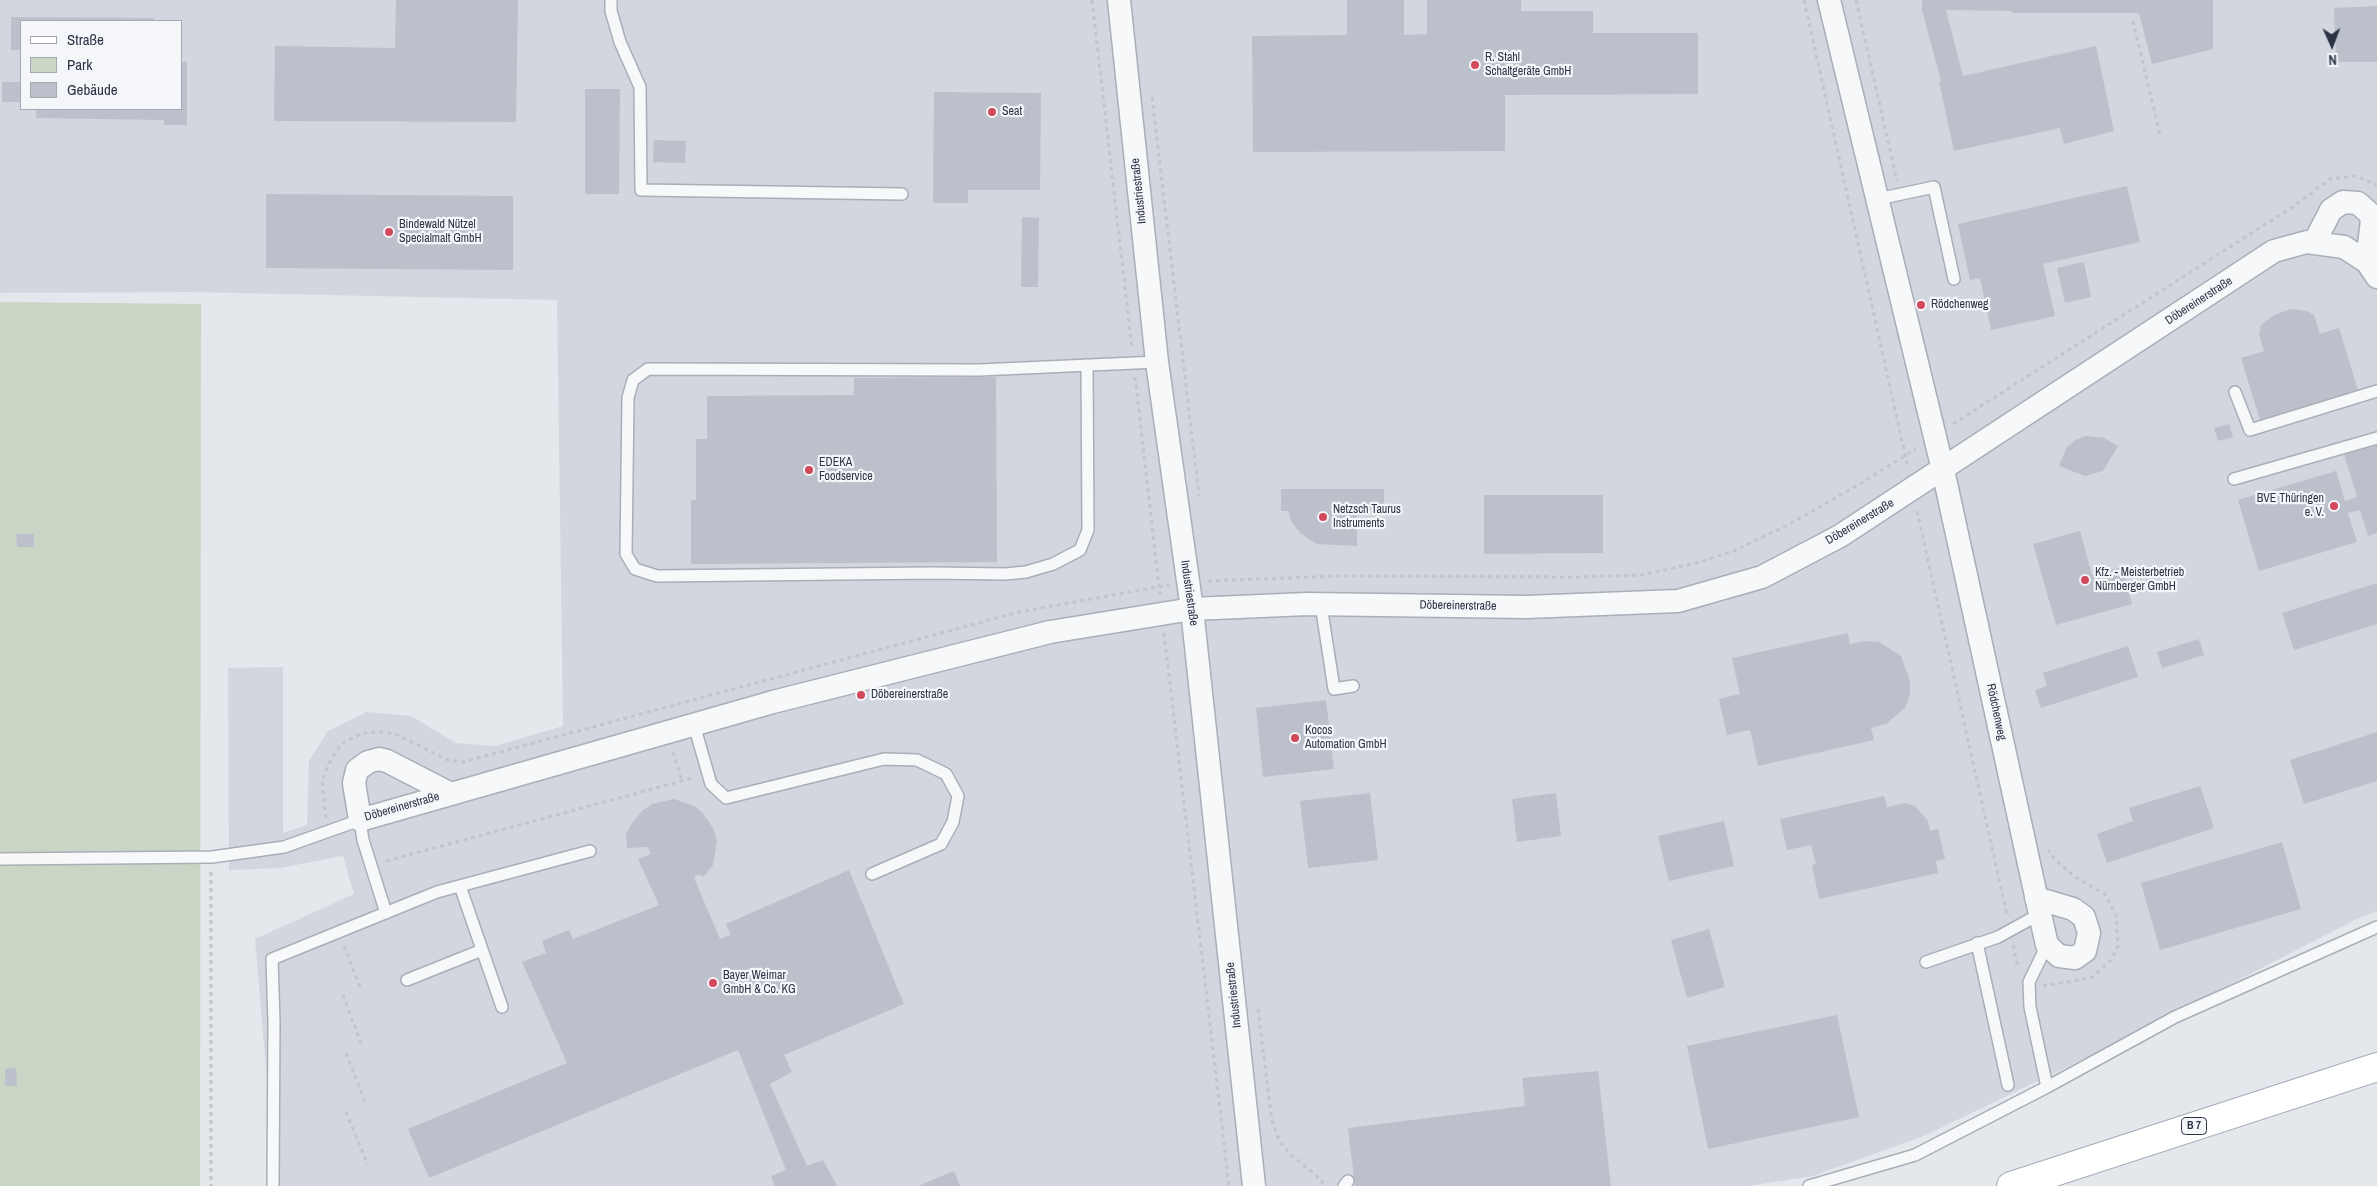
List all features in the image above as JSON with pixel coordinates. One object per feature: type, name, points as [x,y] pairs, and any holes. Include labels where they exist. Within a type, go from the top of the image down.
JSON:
[{"type":"main road","name":"B 7","points":[[2011,1186],[2377,1067]]},
{"type":"street","name":"Industriestraße","points":[[1119,0],[1157,362],[1192,609],[1254,1186]]},
{"type":"street","name":"Rödchenweg","points":[[1829,0],[1943,470],[2047,945]]},
{"type":"street","points":[[2314,243],[2331,210],[2343,202],[2358,204],[2374,216],[2372,269]]},
{"type":"street","name":"Döbereinerstraße","points":[[449,793],[387,761],[379,759],[368,762],[357,770],[354,784],[360,820],[694,724],[1050,632],[1192,609],[1321,605],[1526,607],[1678,601],[1762,577],[1840,536],[2274,251],[2307,242],[2344,247],[2372,269]]},
{"type":"street","points":[[2038,906],[2073,908],[2084,917],[2089,933],[2085,951],[2075,958],[2060,956],[2047,945]]},
{"type":"lane","points":[[611,0],[611,11],[620,42],[640,87],[641,190],[902,194]]},
{"type":"lane","points":[[1878,199],[1934,187],[1954,279]]},
{"type":"lane","points":[[1087,365],[1088,530],[1080,550],[1053,564],[1026,572],[1005,574],[657,576],[635,569],[626,554],[628,398],[633,380],[648,369],[979,370],[1087,365],[1157,362]]},
{"type":"lane","points":[[2235,392],[2250,430],[2377,391]]},
{"type":"lane","points":[[2234,479],[2377,438]]},
{"type":"lane","points":[[1321,605],[1334,689],[1353,686]]},
{"type":"lane","points":[[694,724],[711,784],[726,798],[884,759],[917,760],[946,774],[958,796],[953,822],[941,844],[872,874]]},
{"type":"lane","points":[[0,859],[212,857],[284,847],[360,820],[363,840],[386,913]]},
{"type":"lane","points":[[273,1186],[272,959],[437,892],[590,850]]},
{"type":"lane","points":[[460,886],[502,1007]]},
{"type":"lane","points":[[1926,962],[1998,937],[2038,906]]},
{"type":"lane","points":[[1809,1186],[1915,1155],[2175,1018],[2377,927]]},
{"type":"lane","points":[[1978,944],[2008,1085]]},
{"type":"lane","points":[[2047,945],[2030,982],[2030,1007],[2047,1087]]},
{"type":"lane","points":[[407,980],[482,950]]},
{"type":"path","points":[[2133,21],[2160,135]]},
{"type":"path","points":[[330,831],[322,782],[328,763],[341,744],[363,733],[380,732],[395,734],[448,760],[463,762],[1018,612],[1188,582],[1336,576],[1580,577],[1641,575],[1697,563],[1736,550],[1786,526],[1863,482],[2294,206],[2330,179],[2355,176],[2377,185]]},
{"type":"path","points":[[668,732],[682,781]]},
{"type":"path","points":[[371,865],[708,774]]},
{"type":"path","points":[[211,1186],[212,857]]},
{"type":"path","points":[[339,932],[360,987]]},
{"type":"path","points":[[343,995],[362,1046]]},
{"type":"path","points":[[346,1053],[366,1104]]},
{"type":"path","points":[[346,1112],[368,1165]]},
{"type":"shaded area","points":[[0,0],[2377,0],[2377,911],[2359,918],[2108,1047],[1924,1136],[1813,1176],[1748,1186],[276,1186],[255,939],[354,894],[343,856],[280,868],[229,870],[228,668],[283,667],[283,833],[307,825],[309,761],[328,731],[367,712],[411,716],[456,743],[495,746],[563,726],[557,300],[190,292],[0,293]]},
{"type":"green space","points":[[0,302],[201,304],[200,1186],[0,1186]]},
{"type":"building","points":[[396,0],[518,0],[516,122],[274,121],[275,46],[395,48]]},
{"type":"building","name":"R. Stahl Schaltgeräte GmbH","points":[[1347,0],[1404,0],[1404,35],[1427,34],[1427,0],[1521,0],[1521,11],[1593,11],[1593,33],[1698,33],[1698,94],[1505,95],[1505,151],[1253,152],[1252,36],[1347,35]]},
{"type":"building","points":[[1922,0],[2213,0],[2213,49],[2152,64],[2139,13],[2012,13],[2012,11],[1946,10],[1963,76],[2096,46],[2114,131],[2064,144],[2060,128],[1954,151],[1939,82],[1941,81],[1922,10]]},
{"type":"building","points":[[2377,6],[2377,62],[2336,62],[2334,8]]},
{"type":"building","points":[[11,17],[154,18],[154,20],[20,20],[20,50],[11,50]]},
{"type":"building","points":[[182,62],[187,62],[187,125],[164,125],[164,120],[36,118],[36,110],[182,110]]},
{"type":"building","points":[[2,82],[20,82],[20,102],[2,102]]},
{"type":"building","points":[[585,89],[620,89],[619,194],[585,194]]},
{"type":"building","points":[[934,92],[1041,93],[1040,190],[968,190],[968,203],[933,203]]},
{"type":"building","points":[[654,140],[686,141],[685,163],[653,162]]},
{"type":"building","points":[[2127,186],[2140,242],[2043,264],[2055,316],[1991,330],[1980,278],[1970,280],[1958,224]]},
{"type":"building","name":"Bindewald Nützel Specialmalt GmbH","points":[[266,194],[513,196],[513,270],[266,268]]},
{"type":"building","points":[[1022,217],[1039,218],[1038,287],[1021,287]]},
{"type":"building","points":[[2084,262],[2091,297],[2065,303],[2057,268]]},
{"type":"building","points":[[2291,309],[2307,311],[2314,315],[2320,334],[2339,328],[2358,390],[2260,420],[2241,358],[2264,351],[2259,334],[2261,325],[2274,315]]},
{"type":"building","name":"EDEKA Foodservice","points":[[996,377],[997,562],[691,564],[691,500],[696,500],[696,439],[707,439],[707,396],[854,395],[854,378]]},
{"type":"building","points":[[2229,424],[2233,437],[2218,441],[2214,428]]},
{"type":"building","points":[[2087,436],[2104,438],[2118,446],[2103,471],[2085,476],[2059,466],[2067,447],[2077,439]]},
{"type":"building","points":[[2377,444],[2377,533],[2368,536],[2360,510],[2348,513],[2357,542],[2259,571],[2238,500],[2336,471],[2345,501],[2357,497],[2344,454]]},
{"type":"building","name":"Netzsch Taurus Instruments","points":[[1281,489],[1384,489],[1384,510],[1357,510],[1357,546],[1317,544],[1301,534],[1292,523],[1288,511],[1281,511]]},
{"type":"building","points":[[1484,495],[1603,495],[1603,553],[1484,554]]},
{"type":"building","name":"Kfz. - Meisterbetrieb Nürnberger GmbH","points":[[2080,531],[2092,575],[2122,567],[2132,604],[2056,625],[2033,544]]},
{"type":"building","points":[[16,534],[34,534],[34,547],[17,547]]},
{"type":"building","points":[[2377,583],[2377,624],[2294,650],[2282,613]]},
{"type":"building","points":[[1848,633],[1850,644],[1865,641],[1879,642],[1901,656],[1910,681],[1910,694],[1905,708],[1886,724],[1871,728],[1874,740],[1758,766],[1750,730],[1727,735],[1719,699],[1740,694],[1732,658]]},
{"type":"building","points":[[2199,639],[2204,655],[2162,668],[2157,652]]},
{"type":"building","points":[[2128,646],[2138,677],[2041,708],[2035,690],[2047,686],[2043,673]]},
{"type":"building","name":"Kocos Automation GmbH","points":[[1326,700],[1334,769],[1263,777],[1256,708]]},
{"type":"building","points":[[2377,732],[2377,781],[2304,804],[2290,760]]},
{"type":"building","points":[[2200,786],[2214,828],[2107,863],[2097,834],[2133,821],[2129,808]]},
{"type":"building","points":[[1370,793],[1378,860],[1308,868],[1300,801]]},
{"type":"building","points":[[1556,793],[1561,836],[1517,842],[1512,799]]},
{"type":"building","points":[[1884,796],[1887,807],[1906,803],[1915,806],[1928,821],[1930,831],[1938,829],[1945,859],[1936,861],[1938,873],[1819,899],[1812,865],[1816,864],[1811,845],[1787,850],[1780,819]]},
{"type":"building","name":"Bayer Weimar GmbH & Co. KG","points":[[674,799],[694,806],[702,812],[713,828],[717,841],[713,865],[703,877],[698,874],[694,878],[720,939],[731,935],[726,924],[849,870],[904,1004],[784,1055],[792,1072],[770,1084],[807,1166],[823,1160],[837,1186],[775,1186],[771,1176],[786,1170],[738,1050],[429,1178],[408,1129],[567,1063],[522,962],[546,953],[542,941],[569,930],[573,939],[659,905],[638,859],[651,854],[648,847],[627,848],[626,835],[630,826],[642,811],[652,804]]},
{"type":"building","points":[[1724,821],[1734,866],[1669,881],[1658,836]]},
{"type":"building","points":[[2282,842],[2301,909],[2160,950],[2141,883]]},
{"type":"building","points":[[1709,929],[1725,987],[1687,998],[1671,940]]},
{"type":"building","points":[[1837,1015],[1859,1117],[1708,1149],[1687,1046]]},
{"type":"building","points":[[16,1068],[17,1086],[5,1086],[5,1069]]},
{"type":"building","points":[[1598,1071],[1611,1186],[1355,1186],[1348,1128],[1525,1106],[1522,1078]]},
{"type":"building","points":[[954,1171],[960,1186],[918,1186]]},
{"type":"place","name":"R. Stahl Schaltgeräte GmbH","points":[[1475,65]]},
{"type":"place","name":"Seat","points":[[992,112]]},
{"type":"place","name":"Bindewald Nützel Specialmalt GmbH","points":[[389,232]]},
{"type":"place","name":"Rödchenweg","points":[[1921,305]]},
{"type":"place","name":"EDEKA Foodservice","points":[[809,470]]},
{"type":"place","name":"BVE Thüringen e. V.","points":[[2334,506]]},
{"type":"place","name":"Netzsch Taurus Instruments","points":[[1323,517]]},
{"type":"place","name":"Kfz. - Meisterbetrieb Nürnberger GmbH","points":[[2085,580]]},
{"type":"place","name":"Döbereinerstraße","points":[[861,695]]},
{"type":"place","name":"Kocos Automation GmbH","points":[[1295,738]]},
{"type":"place","name":"Bayer Weimar GmbH & Co. KG","points":[[713,983]]}]
